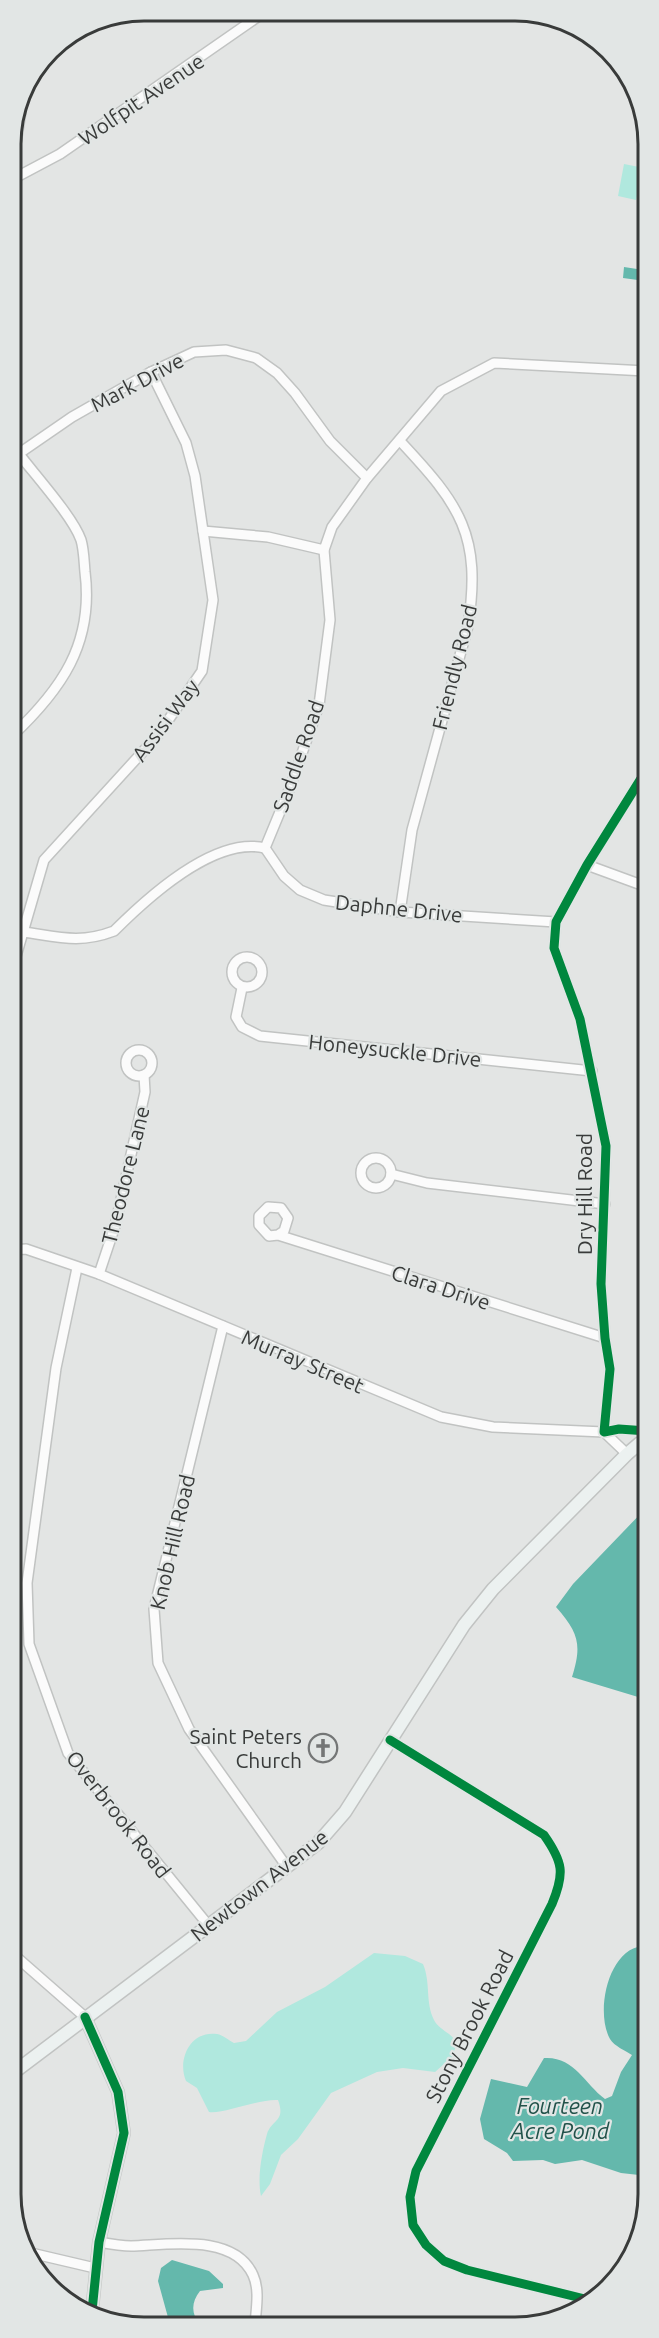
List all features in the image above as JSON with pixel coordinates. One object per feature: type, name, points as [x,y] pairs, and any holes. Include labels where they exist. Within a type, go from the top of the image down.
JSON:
[{"type":"main road","name":"Newtown Avenue","points":[[21,2067],[287,1867],[329,1832],[464,1625],[493,1589],[638,1445]]},
{"type":"street","name":"Wolfpit Avenue","points":[[21,175],[60,154],[252,21]]},
{"type":"street","name":"Mark Drive","points":[[21,453],[72,417],[151,372],[194,352],[226,350],[256,358],[276,373],[295,393],[330,441],[367,478]]},
{"type":"street","name":"Saddle Road","points":[[264,848],[289,790],[318,705],[330,620],[324,550],[332,527],[367,478],[441,391],[494,363],[638,371]]},
{"type":"street","name":"Assisi Way","points":[[21,942],[44,860],[158,735],[202,671],[213,600],[203,531],[186,443],[151,372]]},
{"type":"street","name":"Friendly Road","points":[[400,441],[431,474],[453,505],[466,533],[473,560],[473,594],[468,626],[414,820],[400,912]]},
{"type":"street","points":[[21,463],[56,501],[81,540],[88,597],[83,630],[62,680],[44,706],[21,728]]},
{"type":"street","points":[[203,531],[268,537],[324,550]]},
{"type":"street","name":"Dry Hill Road","points":[[604,1432],[610,1369],[601,1284],[606,1146],[580,1019],[554,948],[556,922],[587,865],[638,784]]},
{"type":"street","points":[[24,932],[85,940],[101,936],[114,931],[201,861],[225,849],[249,844],[264,848]]},
{"type":"street","name":"Daphne Drive","points":[[264,848],[284,876],[300,890],[324,900],[400,912],[556,922]]},
{"type":"street","points":[[587,865],[638,884]]},
{"type":"street","name":"Honeysuckle Drive","points":[[242,988],[236,1017],[242,1027],[260,1036],[592,1071]]},
{"type":"street","name":"Theodore Lane","points":[[99,1274],[115,1226],[128,1169],[145,1092],[144,1075]]},
{"type":"street","points":[[391,1174],[427,1183],[605,1204]]},
{"type":"street","name":"Clara Drive","points":[[278,1235],[605,1338]]},
{"type":"street","name":"Murray Street","points":[[21,1249],[26,1249],[99,1274],[441,1417],[494,1427],[604,1432],[619,1429],[638,1430]]},
{"type":"street","name":"Overbrook Road","points":[[77,1268],[56,1368],[27,1582],[29,1644],[68,1753],[209,1926]]},
{"type":"street","name":"Knob Hill Road","points":[[223,1326],[154,1609],[159,1663],[189,1729],[287,1867]]},
{"type":"street","points":[[604,1432],[627,1454]]},
{"type":"street","name":"Stony Brook Road","points":[[390,1740],[544,1835],[556,1853],[561,1866],[560,1884],[552,1904],[416,2171],[410,2197],[412,2225],[426,2245],[444,2261],[467,2270],[579,2298]]},
{"type":"street","points":[[21,1961],[85,2017],[108,2065],[123,2114],[124,2133],[99,2242],[92,2305]]},
{"type":"street","points":[[99,2242],[128,2246],[169,2244],[214,2247],[237,2254],[253,2274],[257,2291],[255,2317]]},
{"type":"street","points":[[38,2255],[95,2268]]},
{"type":"shaded area","points":[[624,164],[638,167],[636,200],[618,196]]},
{"type":"shaded area","points":[[374,1953],[405,1956],[423,1964],[434,2020],[457,2043],[452,2057],[435,2072],[403,2068],[377,2072],[331,2093],[298,2139],[281,2155],[270,2184],[261,2196],[262,2157],[269,2129],[279,2116],[278,2100],[209,2112],[197,2088],[186,2081],[183,2064],[188,2048],[200,2037],[208,2034],[219,2035],[234,2043],[246,2041],[277,2012],[325,1987]]},
{"type":"water","points":[[638,260],[638,280],[623,278],[624,267],[637,269]]},
{"type":"water","points":[[638,1516],[638,1697],[572,1677],[577,1656],[576,1640],[570,1624],[556,1607],[573,1584]]},
{"type":"water","name":"Fourteen Acre Pond","points":[[638,1947],[638,2175],[621,2173],[582,2160],[555,2164],[543,2160],[513,2161],[507,2153],[484,2139],[480,2119],[491,2079],[527,2087],[544,2058],[554,2059],[571,2066],[605,2099],[612,2096],[621,2072],[632,2055],[610,2039],[604,2014],[605,1999],[613,1970],[630,1950]]},
{"type":"water","points":[[172,2260],[209,2271],[223,2284],[223,2288],[200,2291],[194,2304],[196,2317],[168,2317],[158,2281],[161,2268]]},
{"type":"cycle path","points":[[638,783],[587,865],[556,922],[554,948],[580,1019],[606,1146],[601,1284],[610,1369],[604,1432],[619,1429],[638,1430]]},
{"type":"cycle path","points":[[390,1740],[544,1835],[555,1853],[560,1868],[559,1884],[552,1904],[416,2171],[410,2197],[413,2225],[426,2245],[444,2261],[467,2270],[580,2298]]},
{"type":"cycle path","points":[[85,2017],[118,2092],[124,2133],[99,2242],[93,2305]]},
{"type":"place","name":"Saint Peters Church","points":[[323,1748]]}]
